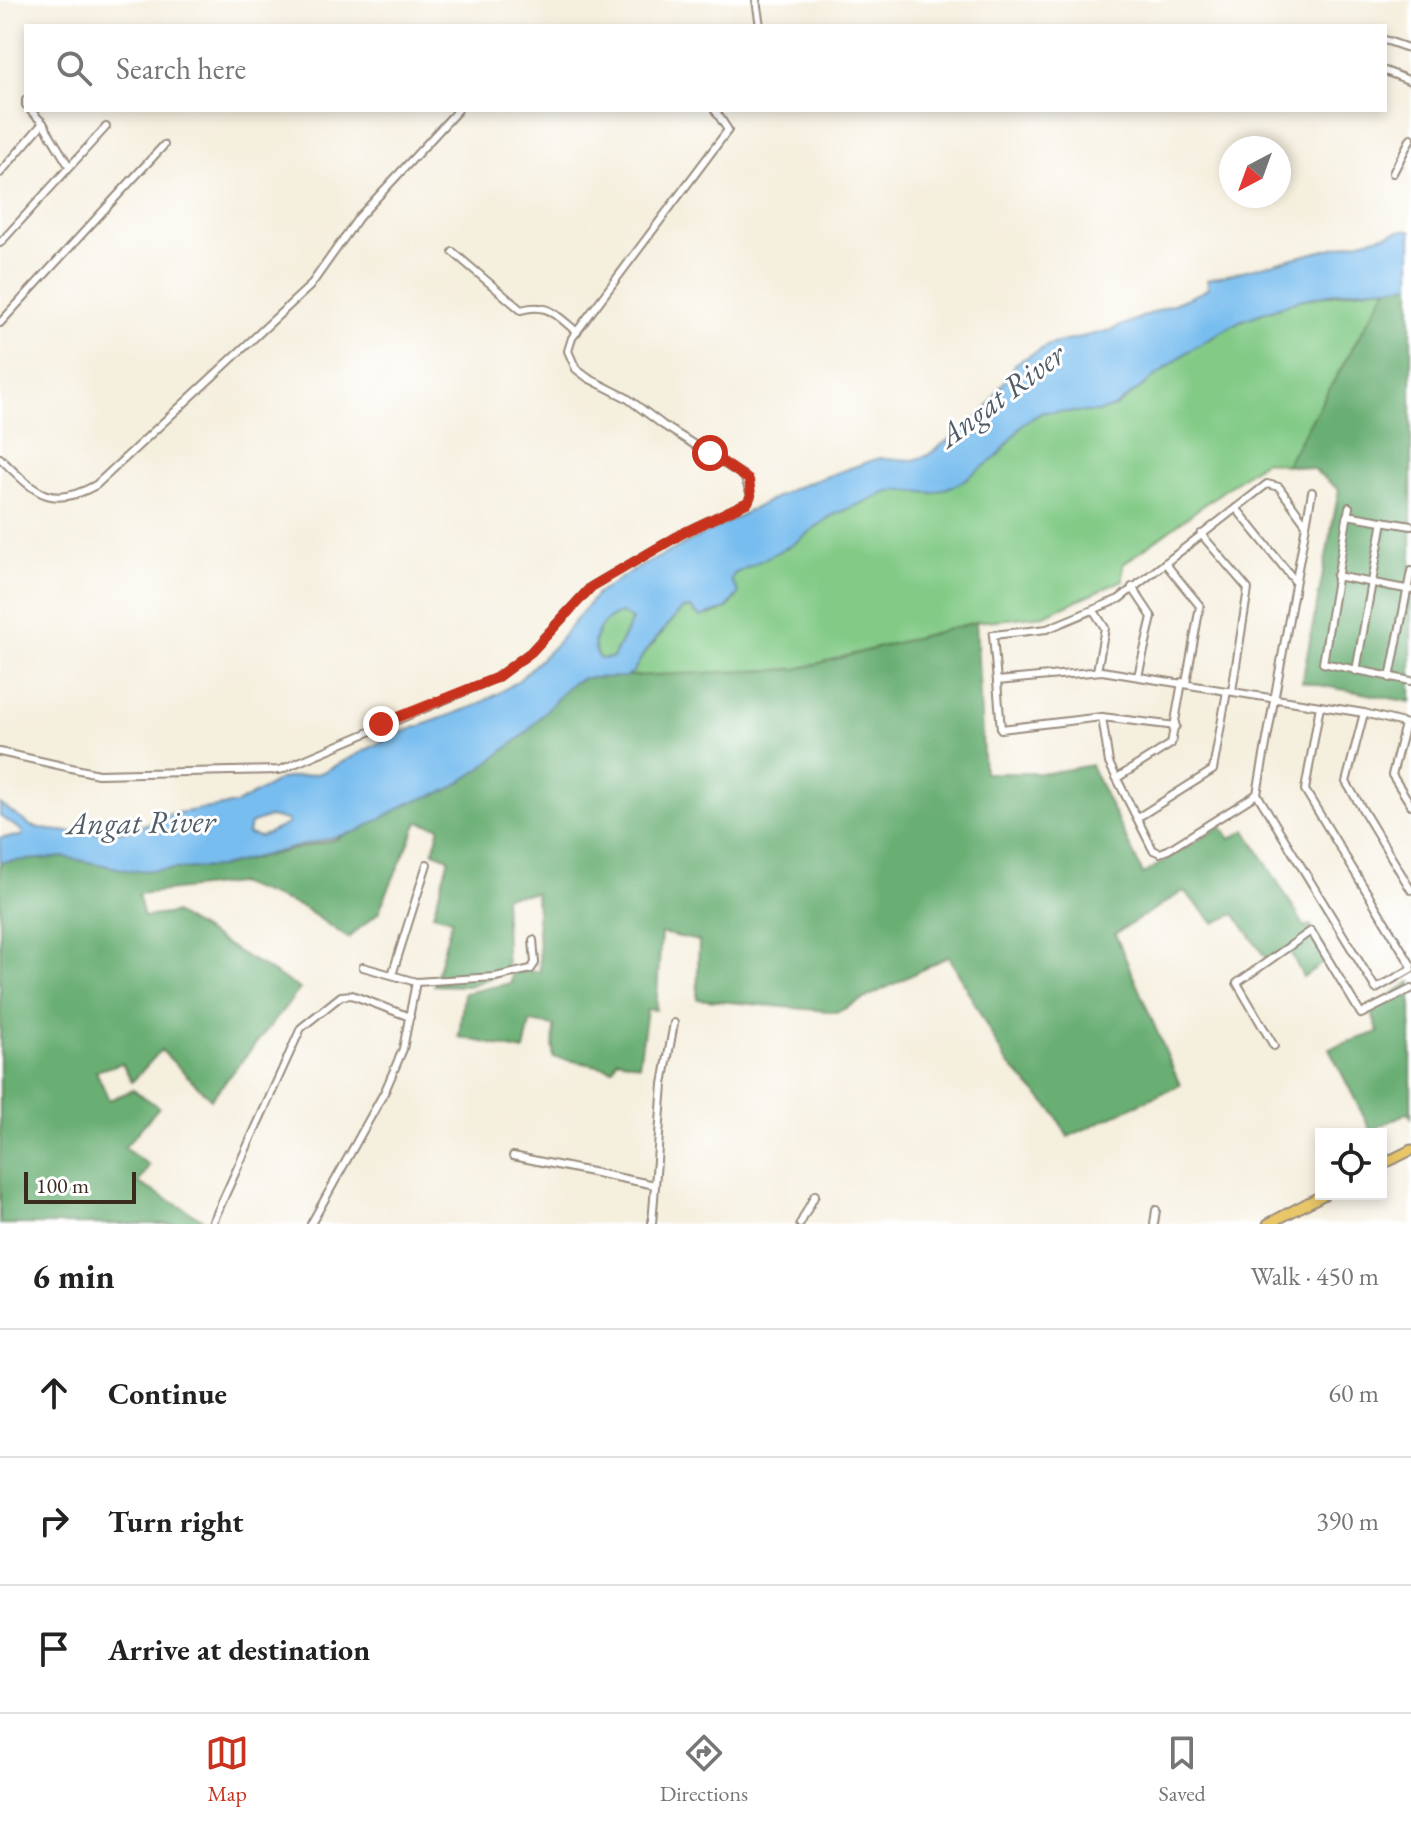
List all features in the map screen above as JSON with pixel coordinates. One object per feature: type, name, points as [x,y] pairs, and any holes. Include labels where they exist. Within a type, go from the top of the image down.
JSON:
[{"type":"main road","points":[[1387,1162],[1411,1150]]},
{"type":"main road","points":[[1268,1224],[1315,1199]]},
{"type":"street","points":[[756,0],[760,24]]},
{"type":"street","points":[[1387,41],[1411,49]]},
{"type":"street","points":[[1387,72],[1411,81]]},
{"type":"street","points":[[32,112],[43,123],[69,166]]},
{"type":"street","points":[[0,458],[41,495],[57,499],[76,497],[96,485],[310,286],[359,217],[456,112]]},
{"type":"street","points":[[0,752],[98,774],[280,770],[496,678],[531,652],[591,587],[683,533],[748,502],[751,495],[744,476],[576,369],[568,351],[577,332],[728,130],[716,112]]},
{"type":"street","points":[[0,173],[43,123]]},
{"type":"street","points":[[0,243],[106,127]]},
{"type":"street","points":[[1393,173],[1411,138]]},
{"type":"street","points":[[0,323],[164,145]]},
{"type":"street","points":[[453,252],[521,310],[538,305],[545,307],[577,332]]},
{"type":"street","points":[[1176,726],[1102,717],[1001,729],[993,635],[1047,629],[1119,599],[1272,483],[1306,524]]},
{"type":"street","points":[[1312,492],[1257,794],[1376,989],[1411,967],[1305,790],[1320,706]]},
{"type":"street","points":[[1236,508],[1295,581]]},
{"type":"street","points":[[1411,526],[1348,511],[1322,660],[1327,665],[1411,681]]},
{"type":"street","points":[[1356,671],[1383,521]]},
{"type":"street","points":[[1137,818],[1213,770],[1248,589],[1201,534]]},
{"type":"street","points":[[1117,778],[1171,744],[1176,726],[1200,606],[1165,563]]},
{"type":"street","points":[[1390,678],[1411,571]]},
{"type":"street","points":[[1336,576],[1409,590]]},
{"type":"street","points":[[1132,587],[1152,617],[1138,676]]},
{"type":"street","points":[[1094,611],[1105,628],[1097,671]]},
{"type":"street","points":[[997,681],[1097,671],[1364,713],[1408,724],[1392,775],[1411,805]]},
{"type":"street","points":[[1364,713],[1346,782],[1411,890]]},
{"type":"street","points":[[1102,717],[1109,763],[1153,850],[1160,853],[1257,794]]},
{"type":"street","points":[[392,975],[427,864]]},
{"type":"street","points":[[1274,1046],[1237,983],[1311,931],[1361,1014],[1411,989]]},
{"type":"street","points":[[363,967],[416,982],[495,977],[531,969],[535,963],[533,940]]},
{"type":"street","points":[[311,1224],[385,1091],[403,1049],[416,982]]},
{"type":"street","points":[[212,1224],[301,1028],[341,996],[352,995],[410,1017]]},
{"type":"street","points":[[652,1224],[663,1084],[674,1023]]},
{"type":"street","points":[[513,1156],[655,1185]]},
{"type":"street","points":[[800,1224],[815,1195]]},
{"type":"street","points":[[1154,1224],[1156,1210]]},
{"type":"green space","points":[[1411,285],[1411,702],[1302,682],[1339,490],[1313,469],[1286,465],[1388,286]]},
{"type":"green space","points":[[1388,286],[1286,465],[1264,461],[1123,564],[1123,580],[1044,615],[976,622],[797,669],[625,677],[682,609],[691,608],[697,615],[724,610],[737,597],[731,579],[734,574],[792,545],[831,516],[886,493],[900,490],[917,492],[1007,445],[1024,423],[1043,412],[1115,407],[1187,352],[1240,321],[1299,300]]},
{"type":"green space","points":[[621,613],[632,620],[613,658],[600,659],[595,645],[598,631],[608,619]]},
{"type":"green space","points":[[976,622],[984,773],[1048,773],[1091,765],[1143,874],[1221,826],[1230,839],[1246,830],[1305,927],[1310,925],[1330,958],[1303,977],[1288,947],[1267,960],[1235,914],[1214,923],[1184,891],[1115,934],[1180,1085],[1068,1137],[1054,1112],[1005,1060],[949,956],[838,1012],[697,999],[699,941],[661,933],[656,1010],[647,1009],[639,1065],[617,1059],[613,1069],[553,1057],[554,1026],[530,1022],[524,1051],[459,1037],[464,993],[511,983],[512,972],[540,971],[536,893],[504,896],[507,972],[468,986],[434,985],[452,919],[433,914],[449,858],[433,852],[440,827],[418,822],[378,913],[348,938],[302,907],[237,883],[138,894],[144,917],[174,913],[300,989],[211,1099],[161,1050],[132,1082],[122,1063],[96,1071],[109,1100],[133,1090],[159,1107],[124,1148],[149,1165],[139,1183],[211,1224],[0,1224],[0,862],[65,857],[132,871],[218,867],[334,840],[409,803],[448,790],[479,770],[526,733],[569,685],[583,678],[797,669]]},
{"type":"green space","points":[[1411,982],[1411,1117],[1408,1112],[1377,1128],[1369,1128],[1329,1048],[1379,1032],[1370,1009]]},
{"type":"water","name":"Angat River","points":[[1411,230],[1411,285],[1350,290],[1299,300],[1240,321],[1187,352],[1115,407],[1098,412],[1043,412],[1024,423],[997,457],[958,484],[933,493],[900,490],[886,493],[831,516],[792,545],[734,574],[731,580],[739,593],[726,609],[700,617],[691,608],[682,609],[644,653],[633,672],[625,677],[583,678],[569,685],[526,733],[479,770],[448,790],[409,803],[358,831],[218,867],[132,871],[65,857],[0,862],[0,838],[22,836],[22,831],[0,816],[0,804],[31,826],[49,830],[81,833],[129,831],[170,814],[236,804],[281,779],[321,773],[395,735],[475,706],[519,680],[557,643],[597,594],[632,571],[794,488],[879,458],[914,460],[928,455],[983,414],[1016,363],[1049,345],[1111,330],[1202,292],[1209,287],[1207,280]],"holes":[[[621,613],[632,620],[613,658],[600,659],[595,645],[598,631],[608,620]],[[269,817],[287,820],[288,824],[260,837],[248,834],[250,824]]]},
{"type":"route","points":[[381,724],[458,696],[496,678],[531,652],[591,587],[683,533],[748,502],[751,495],[749,480],[710,453]]}]
